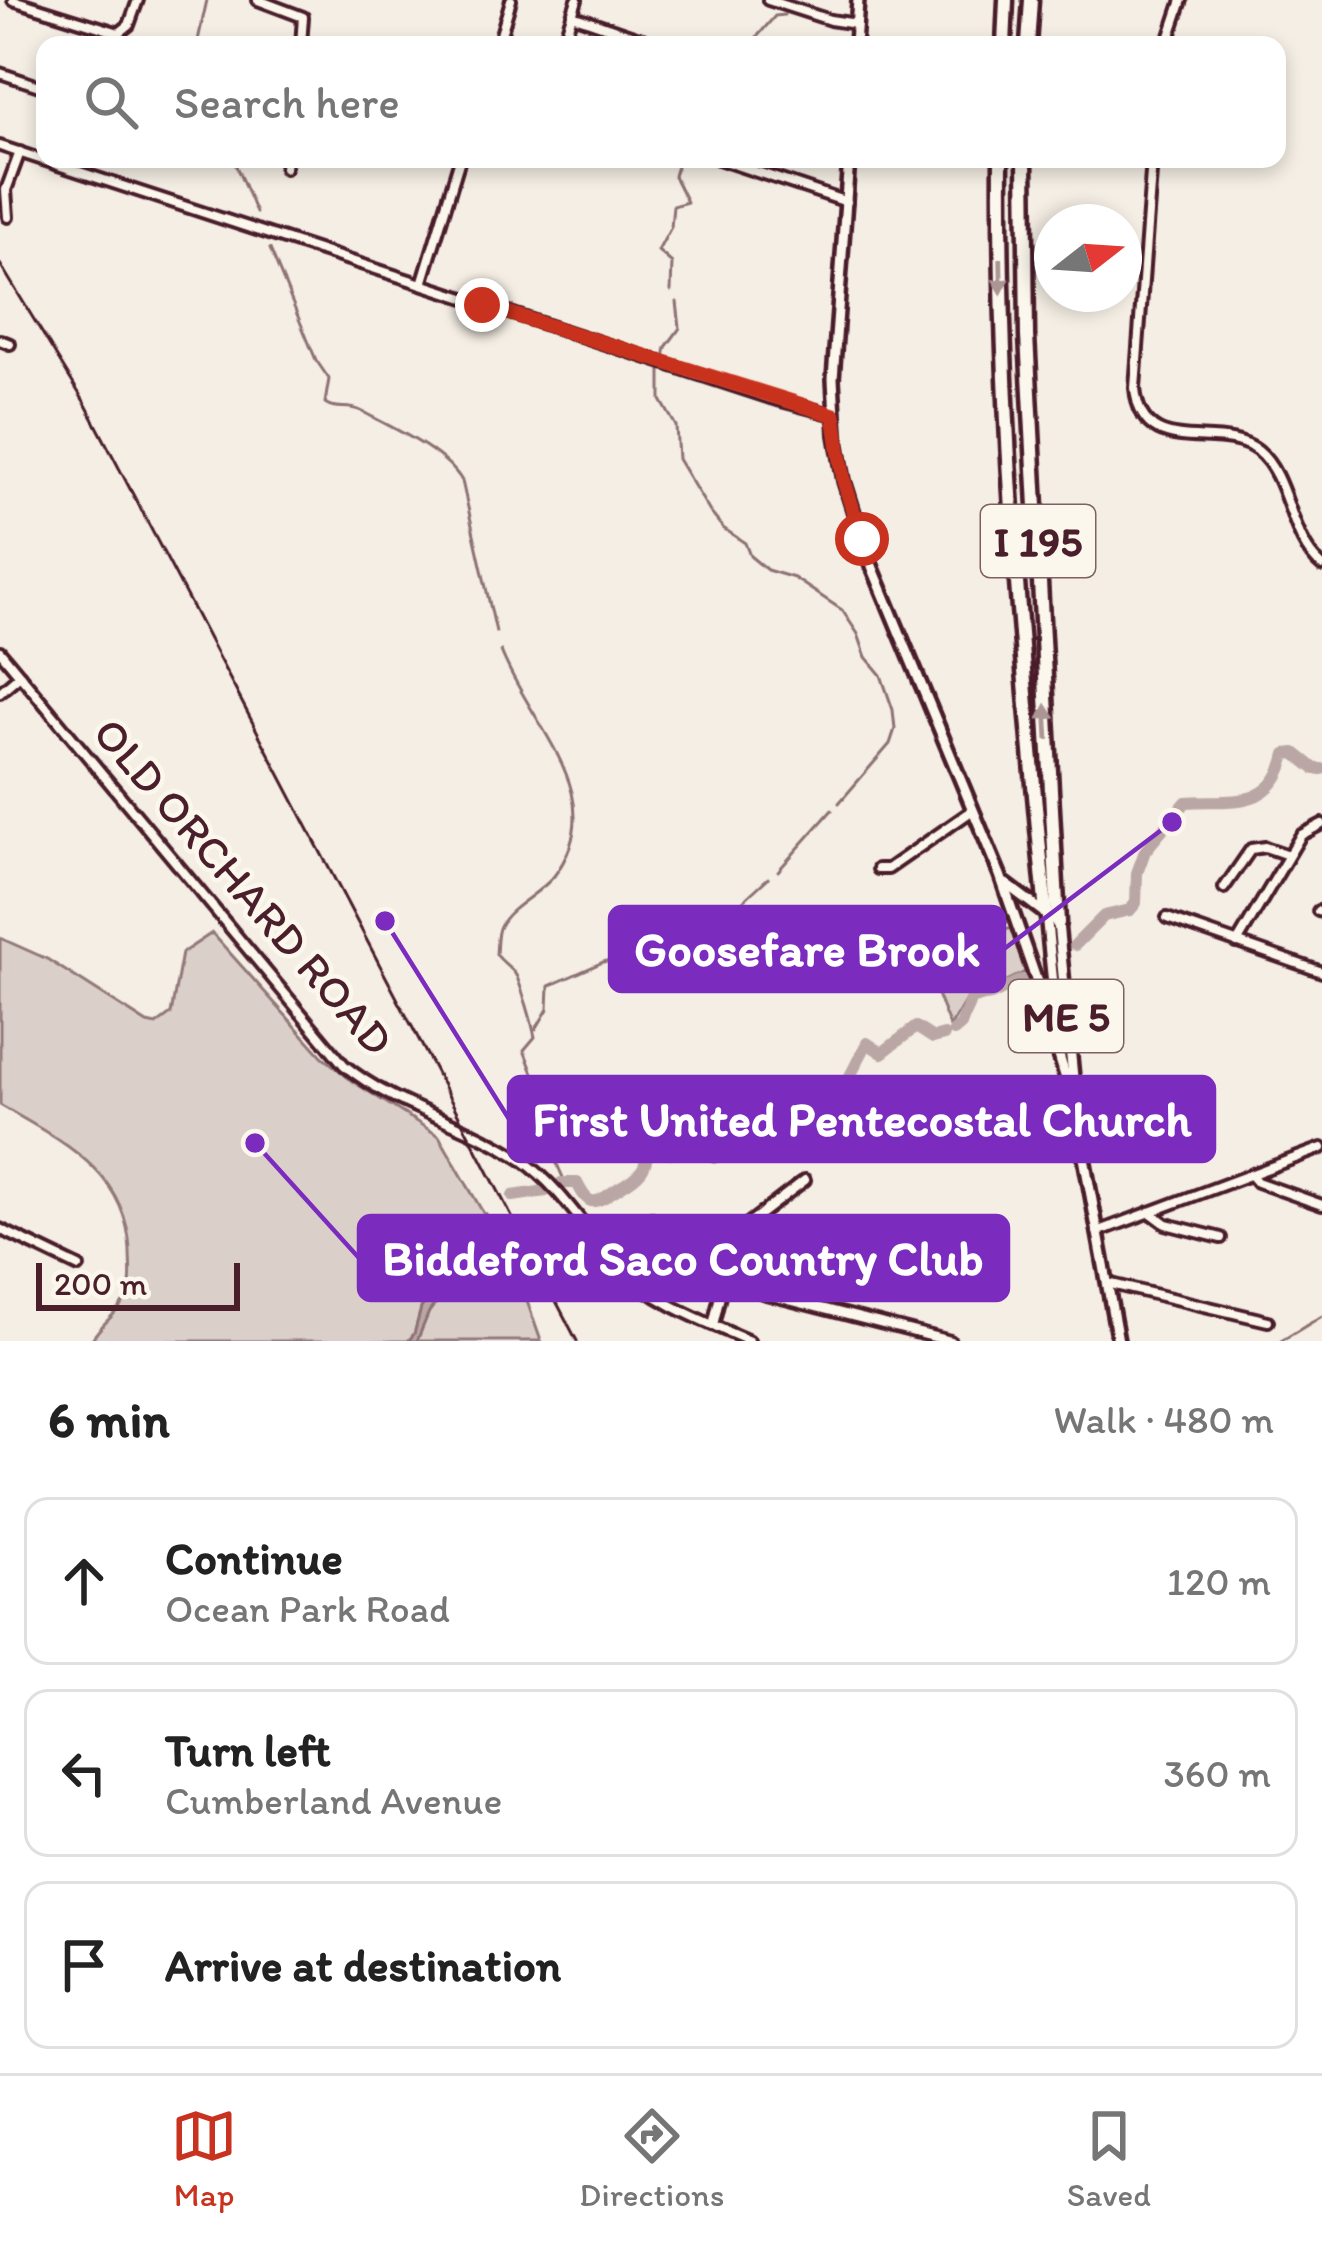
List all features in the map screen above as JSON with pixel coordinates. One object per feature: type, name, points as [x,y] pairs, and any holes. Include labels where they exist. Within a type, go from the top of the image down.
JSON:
[{"type":"highway","points":[[1004,36],[1006,0]]},
{"type":"highway","points":[[1028,36],[1030,0]]},
{"type":"highway","name":"I 195","points":[[1001,168],[1007,433],[1046,913]]},
{"type":"highway","name":"I 195","points":[[1024,168],[1027,336],[1058,923]]},
{"type":"main road","points":[[855,36],[858,0]]},
{"type":"main road","name":"ME 5","points":[[848,168],[834,352],[840,459],[855,520],[1015,916],[1075,1109]]},
{"type":"main road","name":"ME 5","points":[[1000,875],[1010,889],[1058,923],[1075,1109],[1118,1341]]},
{"type":"main road","points":[[1015,916],[1029,903]]},
{"type":"main road","points":[[1046,913],[1065,1076]]},
{"type":"street","points":[[13,0],[106,31],[124,31],[138,0]]},
{"type":"street","points":[[258,0],[303,17],[302,36]]},
{"type":"street","points":[[501,36],[511,0]]},
{"type":"street","points":[[565,36],[577,0]]},
{"type":"street","points":[[768,0],[856,24]]},
{"type":"street","points":[[1170,36],[1182,0]]},
{"type":"street","points":[[572,14],[634,36]]},
{"type":"street","points":[[0,74],[36,85]]},
{"type":"street","points":[[0,146],[36,157]]},
{"type":"street","points":[[8,217],[6,190],[20,152]]},
{"type":"street","points":[[69,168],[834,415]]},
{"type":"street","points":[[422,284],[457,168]]},
{"type":"street","points":[[745,168],[847,202]]},
{"type":"street","points":[[1151,168],[1135,388],[1138,405],[1162,431],[1238,442],[1260,452],[1307,549],[1322,566]]},
{"type":"street","name":"OLD ORCHARD ROAD","points":[[0,651],[344,1065],[389,1095],[527,1163],[650,1293],[749,1341]]},
{"type":"street","points":[[0,692],[20,675]]},
{"type":"street","points":[[878,869],[888,869],[974,810]]},
{"type":"street","points":[[1237,943],[1288,855],[1306,830],[1322,824]]},
{"type":"street","points":[[1224,888],[1251,849],[1265,847],[1288,855]]},
{"type":"street","points":[[1167,918],[1322,972]]},
{"type":"street","points":[[1082,1151],[1156,1125]]},
{"type":"street","points":[[1097,1232],[1322,1148]]},
{"type":"street","points":[[1251,1175],[1257,1182],[1322,1205]]},
{"type":"street","points":[[688,1269],[805,1180]]},
{"type":"street","points":[[1150,1213],[1161,1222],[1221,1238]]},
{"type":"street","points":[[611,1257],[625,1235],[652,1218]]},
{"type":"street","points":[[0,1229],[79,1267]]},
{"type":"street","points":[[648,1247],[713,1280],[719,1288],[713,1325]]},
{"type":"street","points":[[1107,1283],[1268,1322]]},
{"type":"street","points":[[762,1293],[950,1341]]},
{"type":"shaded area","points":[[916,914],[982,938],[1011,928],[1025,972],[990,989],[971,991],[950,1027],[928,972],[898,942]]},
{"type":"shaded area","points":[[212,933],[322,1056],[352,1081],[439,1136],[516,1270],[541,1341],[91,1341],[128,1293],[131,1269],[126,1223],[104,1179],[87,1162],[0,1105],[0,938],[47,959],[156,1025],[171,1014],[182,953]]},
{"type":"shaded area","points":[[486,1214],[489,1220],[456,1246],[452,1281],[429,1312],[417,1341],[408,1341],[421,1308],[449,1270],[452,1244],[467,1225]]},
{"type":"waterway","points":[[199,36],[207,0]]},
{"type":"waterway","points":[[758,36],[775,16],[784,15]]},
{"type":"waterway","points":[[237,168],[256,213]]},
{"type":"waterway","points":[[671,291],[672,263],[658,251],[671,227],[673,206],[687,202],[674,176],[676,168]]},
{"type":"waterway","points":[[270,249],[316,360],[329,379],[325,403],[356,409],[402,432],[443,460],[462,481],[496,632]]},
{"type":"waterway","points":[[664,358],[680,328],[677,302]]},
{"type":"waterway","points":[[661,367],[661,400],[676,426],[678,459],[710,512],[767,570],[794,578],[842,610],[866,657],[881,675],[895,729],[890,744],[839,803]]},
{"type":"waterway","points":[[501,651],[561,762],[575,818],[570,846],[554,876],[505,919],[496,954],[517,977],[528,1007],[535,1037],[524,1050],[542,1096],[527,1104],[542,1113],[563,1149],[557,1164],[565,1182]]},
{"type":"waterway","points":[[1075,945],[1104,916],[1130,910],[1136,903],[1137,873],[1145,851],[1186,802],[1234,801],[1260,793],[1280,772],[1286,754],[1295,753],[1322,769]]},
{"type":"waterway","points":[[778,871],[832,810]]},
{"type":"waterway","points":[[536,1029],[548,1009],[549,986],[603,962],[707,934],[768,878]]},
{"type":"waterway","points":[[954,1031],[971,998],[991,995],[1022,980]]},
{"type":"waterway","points":[[561,1183],[577,1183],[587,1199],[599,1200],[641,1171],[650,1143],[670,1153],[688,1146],[703,1131],[712,1136],[714,1158],[750,1136],[762,1146],[770,1130],[785,1124],[789,1104],[804,1096],[813,1098],[814,1116],[819,1118],[830,1100],[855,1099],[857,1092],[849,1078],[867,1043],[882,1053],[916,1027],[933,1038],[944,1035]]},
{"type":"waterway","points":[[513,1196],[546,1191]]},
{"type":"waterway","points":[[1281,1341],[1322,1316]]},
{"type":"railway","points":[[0,264],[85,403],[577,1341]]},
{"type":"place","name":"Goosefare Brook","points":[[1172,822]]},
{"type":"place","name":"First United Pentecostal Church","points":[[385,921]]},
{"type":"place","name":"Biddeford Saco Country Club","points":[[255,1143]]},
{"type":"route","points":[[482,305],[834,415],[844,481],[862,539]]}]
